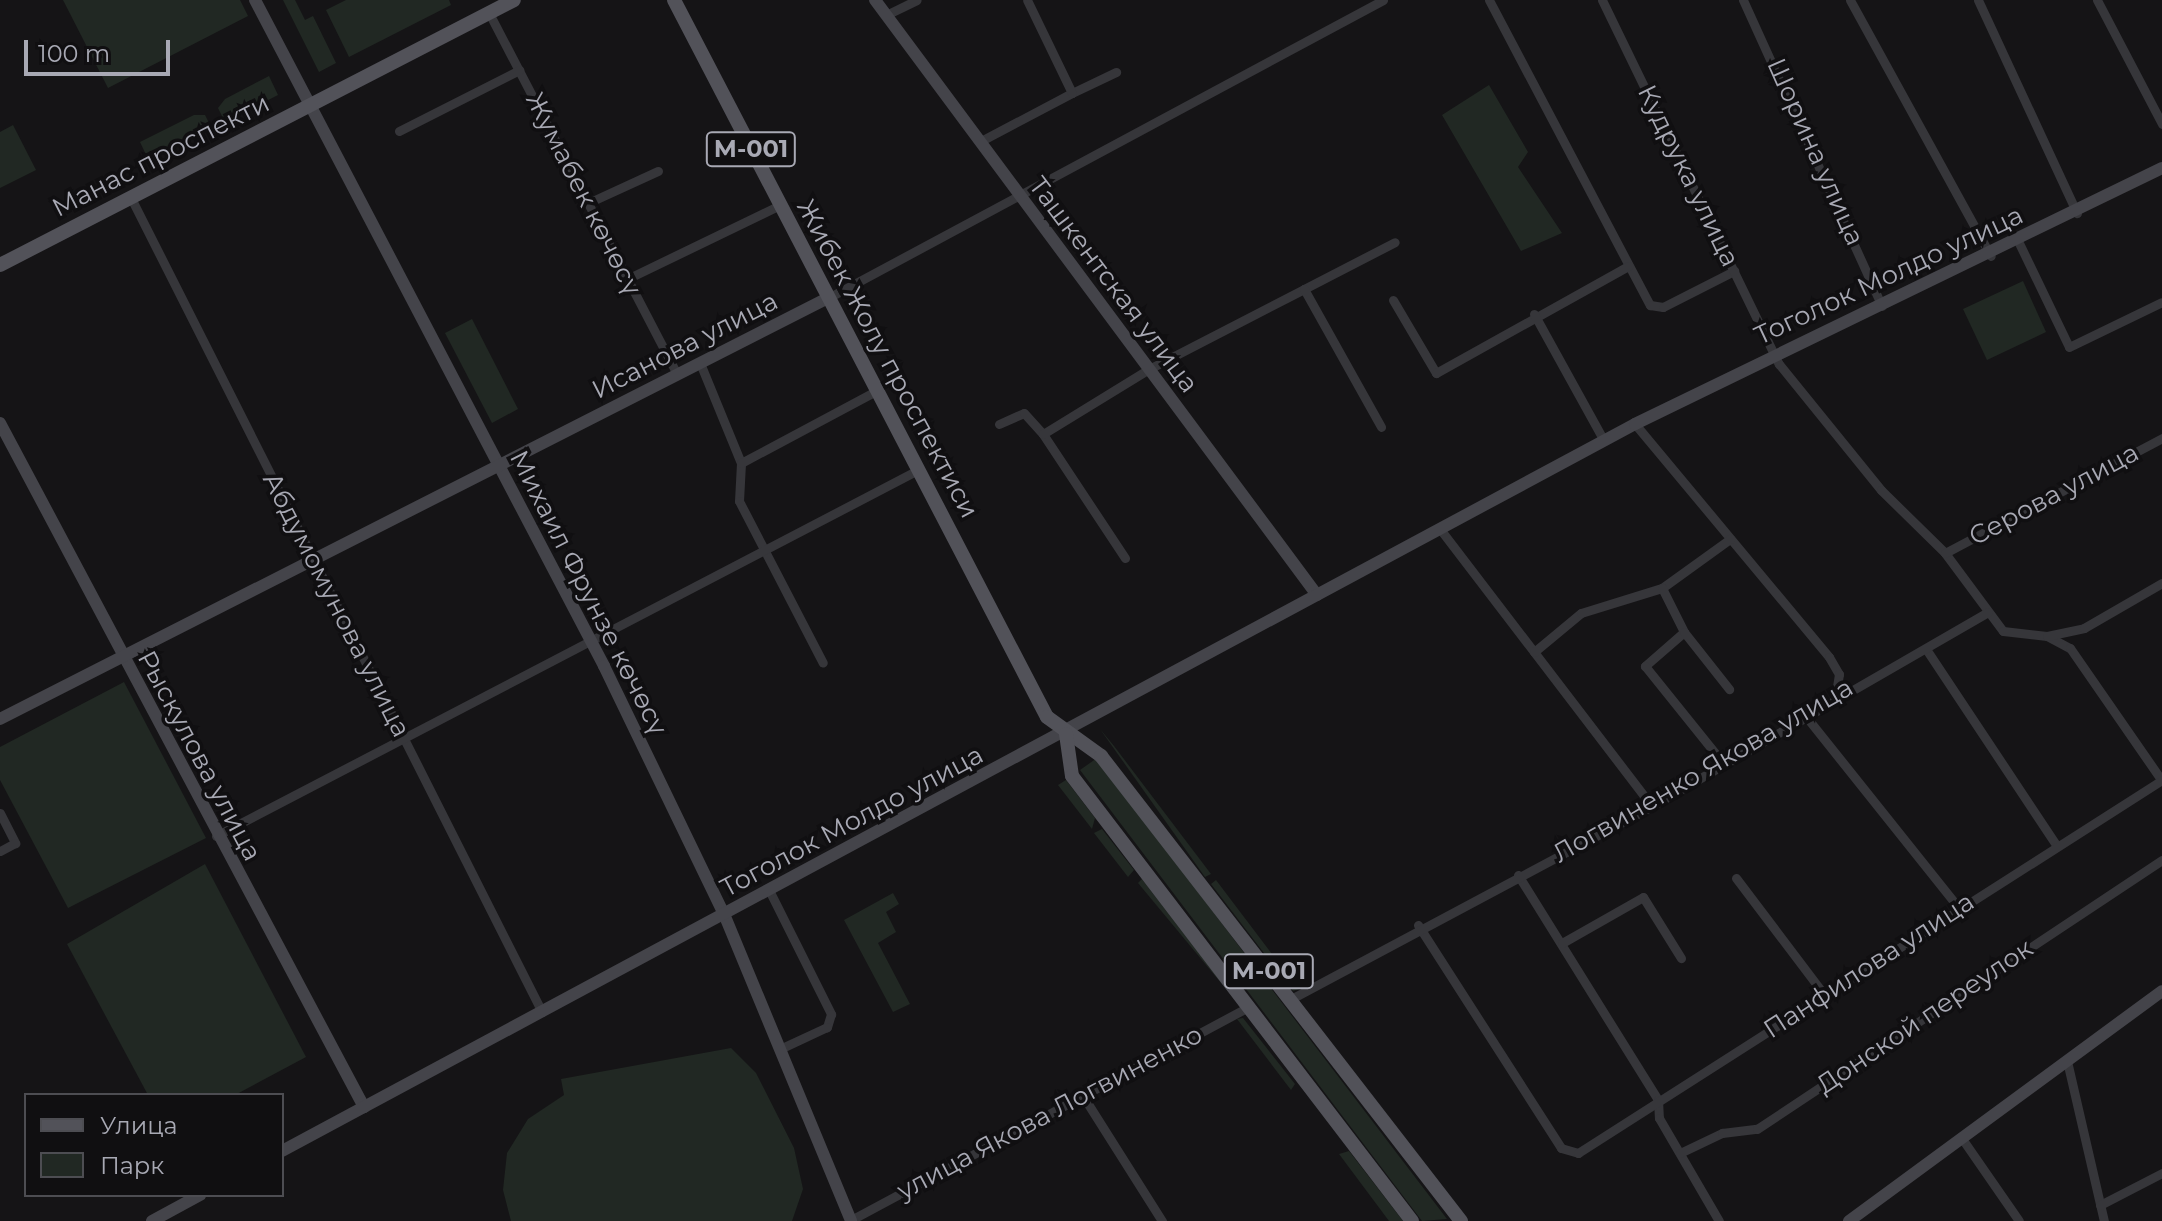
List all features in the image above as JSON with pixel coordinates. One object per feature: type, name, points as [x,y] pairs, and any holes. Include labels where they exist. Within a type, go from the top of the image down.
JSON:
[{"type":"main road","name":"Михаил Фрунзе көчөсү","points":[[255,0],[308,107],[590,637],[724,914],[851,1221]]},
{"type":"main road","name":"Манас проспекти","points":[[0,265],[514,0]]},
{"type":"main road","name":"Жибек Жолу проспектиси","points":[[674,0],[1047,717],[1066,734],[1101,756],[1461,1221]]},
{"type":"main road","name":"Ташкентская улица","points":[[875,0],[1317,595]]},
{"type":"main road","name":"Тоголок Молдо улица","points":[[284,1150],[1066,734],[1635,424],[1772,353],[1991,257],[2162,168]]},
{"type":"main road","name":"Исанова улица","points":[[0,719],[828,298]]},
{"type":"main road","name":"Рыскулова улица","points":[[0,423],[216,836],[364,1107]]},
{"type":"main road","name":"М-001","points":[[1066,734],[1072,776],[1412,1221]]},
{"type":"main road","points":[[1849,1221],[2162,991]]},
{"type":"main road","points":[[152,1221],[196,1197]]},
{"type":"street","points":[[886,15],[917,0]]},
{"type":"street","points":[[1027,0],[1072,93]]},
{"type":"street","name":"Исанова улица","points":[[828,298],[1020,199],[1383,0]]},
{"type":"street","points":[[1489,0],[1650,305],[1663,307],[1734,271]]},
{"type":"street","name":"Кудрука улица","points":[[1602,0],[1772,353],[1881,490],[1945,553],[1988,612],[2011,636],[2047,636]]},
{"type":"street","name":"Шорина улица","points":[[1743,0],[1882,306]]},
{"type":"street","points":[[1850,0],[1991,257]]},
{"type":"street","points":[[1978,0],[2077,213]]},
{"type":"street","points":[[2097,0],[2162,124]]},
{"type":"street","name":"Жумабек көчөсү","points":[[489,13],[677,374]]},
{"type":"street","points":[[399,131],[519,70]]},
{"type":"street","points":[[979,142],[1116,72]]},
{"type":"street","points":[[588,203],[658,171]]},
{"type":"street","name":"Абдумомунова улица","points":[[131,198],[542,1012]]},
{"type":"street","points":[[627,279],[780,205]]},
{"type":"street","points":[[1043,434],[1149,369],[1395,242]]},
{"type":"street","points":[[2019,243],[2069,347],[2162,302]]},
{"type":"street","points":[[1393,300],[1436,373],[1534,314],[1628,266]]},
{"type":"street","points":[[1304,289],[1381,427]]},
{"type":"street","points":[[1534,314],[1604,441]]},
{"type":"street","points":[[700,363],[741,463],[739,501],[823,663]]},
{"type":"street","points":[[741,463],[876,391]]},
{"type":"street","points":[[999,424],[1024,413],[1043,434],[1125,558]]},
{"type":"street","points":[[1635,424],[1829,657],[1839,674],[1836,694]]},
{"type":"street","name":"Серова улица","points":[[1945,553],[2162,438]]},
{"type":"street","points":[[216,836],[590,637],[606,637],[763,550],[918,470]]},
{"type":"street","points":[[1440,529],[1652,806]]},
{"type":"street","points":[[1534,652],[1581,613],[1662,588],[1730,539]]},
{"type":"street","points":[[2047,636],[2084,628],[2162,583]]},
{"type":"street","points":[[1662,588],[1684,632],[1729,689]]},
{"type":"street","name":"Логвиненко Якова улица","points":[[1291,999],[1418,925],[1652,806],[1836,694],[1926,649],[1988,612]]},
{"type":"street","points":[[1684,632],[1645,666],[1723,763]]},
{"type":"street","points":[[2047,636],[2070,648],[2162,780]]},
{"type":"street","points":[[1926,649],[2056,845]]},
{"type":"street","points":[[1804,714],[1957,906]]},
{"type":"street","points":[[2152,765],[2162,757]]},
{"type":"street","name":"Панфилова улица","points":[[1418,925],[1561,1148],[1578,1153],[1826,997],[1957,906],[2162,780]]},
{"type":"street","points":[[0,813],[15,843],[0,851]]},
{"type":"street","name":"Донской переулок","points":[[1680,1153],[1722,1133],[1757,1129],[2162,860]]},
{"type":"street","points":[[1518,875],[1658,1100],[1659,1118],[1719,1221]]},
{"type":"street","points":[[1736,878],[1826,997]]},
{"type":"street","points":[[769,890],[831,1014],[827,1027],[782,1048]]},
{"type":"street","points":[[1562,943],[1643,897],[1681,958]]},
{"type":"street","name":"улица Якова Логвиненко","points":[[851,1221],[1250,1006]]},
{"type":"street","points":[[2067,1061],[2104,1221]]},
{"type":"street","points":[[1083,1096],[1162,1221]]},
{"type":"street","points":[[1963,1140],[2019,1221]]},
{"type":"street","points":[[2100,1205],[2162,1173]]},
{"type":"green space","points":[[63,0],[240,0],[248,16],[108,88]]},
{"type":"green space","points":[[283,0],[295,0],[305,20],[313,16],[336,63],[319,72]]},
{"type":"green space","points":[[346,0],[449,0],[451,5],[349,57],[326,10]]},
{"type":"green space","points":[[269,76],[278,95],[225,122],[218,108],[225,99]]},
{"type":"green space","points":[[1489,85],[1528,152],[1518,167],[1562,233],[1521,251],[1442,115]]},
{"type":"green space","points":[[194,115],[205,115],[212,129],[149,161],[140,142]]},
{"type":"green space","points":[[13,125],[36,170],[0,188],[0,132]]},
{"type":"green space","points":[[2023,281],[2046,332],[1987,360],[1963,309]]},
{"type":"green space","points":[[472,319],[518,409],[492,423],[445,333]]},
{"type":"green space","points":[[124,682],[206,838],[68,908],[0,780],[0,747]]},
{"type":"green space","points":[[1100,729],[1114,746],[1211,874],[1205,877]]},
{"type":"green space","points":[[1097,758],[1447,1219],[1422,1221],[1080,770]]},
{"type":"green space","points":[[1066,780],[1095,818],[1092,829],[1058,785]]},
{"type":"green space","points":[[1102,829],[1134,870],[1128,877],[1094,833]]},
{"type":"green space","points":[[205,864],[306,1057],[239,1093],[147,1093],[67,944]]},
{"type":"green space","points":[[1142,879],[1231,995],[1138,883]]},
{"type":"green space","points":[[1216,880],[1299,989],[1293,991],[1211,884]]},
{"type":"green space","points":[[893,893],[899,904],[886,912],[896,932],[878,943],[910,1004],[893,1012],[844,920]]},
{"type":"green space","points":[[1243,1018],[1295,1084],[1291,1090],[1237,1019]]},
{"type":"green space","points":[[731,1048],[756,1073],[794,1148],[803,1189],[792,1221],[511,1221],[503,1190],[507,1153],[528,1119],[564,1095],[561,1079]]},
{"type":"green space","points":[[1349,1151],[1403,1221],[1389,1221],[1339,1154]]}]
